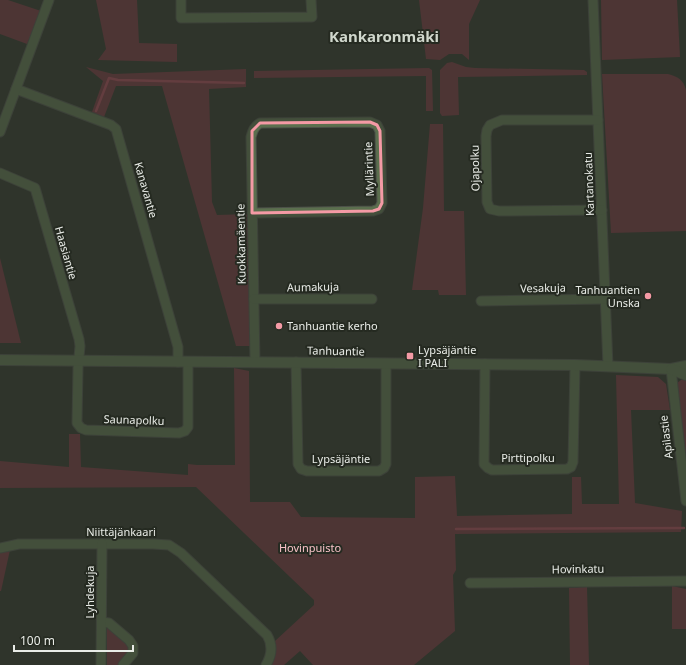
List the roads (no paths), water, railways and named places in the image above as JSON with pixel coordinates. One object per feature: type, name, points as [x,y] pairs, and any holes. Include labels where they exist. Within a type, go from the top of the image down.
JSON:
[{"type":"street","points":[[0,132],[49,0]]},
{"type":"street","points":[[181,0],[181,18],[312,17],[311,0]]},
{"type":"street","name":"Kartanokatu","points":[[593,0],[608,366]]},
{"type":"street","name":"Kanavantie","points":[[16,89],[111,125],[116,129],[183,362]]},
{"type":"street","name":"Ojapolku","points":[[598,120],[502,120],[490,125],[486,136],[487,202],[490,209],[499,211],[602,210]]},
{"type":"street","name":"Myllärintie","points":[[252,213],[373,211],[379,208],[382,203],[380,131],[377,125],[370,122],[260,123],[255,127]]},
{"type":"street","name":"Kuokkamäentie","points":[[255,127],[251,137],[255,362]]},
{"type":"street","name":"Haasiantie","points":[[0,174],[35,188],[79,339],[79,361]]},
{"type":"street","name":"Aumakuja","points":[[254,299],[372,299]]},
{"type":"street","name":"Vesakuja","points":[[481,301],[606,299]]},
{"type":"street","name":"Tanhuantie","points":[[0,360],[575,365],[671,369],[686,366]]},
{"type":"street","name":"Saunapolku","points":[[79,361],[77,423],[81,428],[86,430],[179,433],[185,431],[188,427],[183,362]]},
{"type":"street","name":"Lypsäjäntie","points":[[296,362],[298,464],[301,469],[307,471],[379,471],[384,468],[386,464],[386,364]]},
{"type":"street","name":"Pirttipolku","points":[[484,364],[484,464],[492,470],[567,469],[571,467],[573,462],[575,365]]},
{"type":"street","name":"Tanhuantie","points":[[671,369],[686,375]]},
{"type":"street","name":"Apilastie","points":[[671,369],[686,502]]},
{"type":"street","name":"Niittäjänkaari","points":[[0,548],[19,544],[169,545],[177,550],[264,631],[271,646],[270,656],[266,665]]},
{"type":"street","name":"Lyhdekuja","points":[[101,665],[102,544]]},
{"type":"street","name":"Hovinkatu","points":[[470,583],[686,581]]},
{"type":"street","points":[[102,622],[112,624],[132,644],[132,654],[123,665]]},
{"type":"waterway","points":[[96,111],[109,78],[118,80],[244,83]]},
{"type":"waterway","points":[[456,529],[684,528]]},
{"type":"place","name":"Tanhuantien Unska","points":[[648,296]]},
{"type":"place","name":"Tanhuantie kerho","points":[[279,326]]},
{"type":"place","name":"Lypsäjäntie I PALI","points":[[410,356]]},
{"type":"district","name":"Kankaronmäki","points":[[384,37]]},
{"type":"park label","name":"Hovinpuisto","points":[[310,548]]}]
